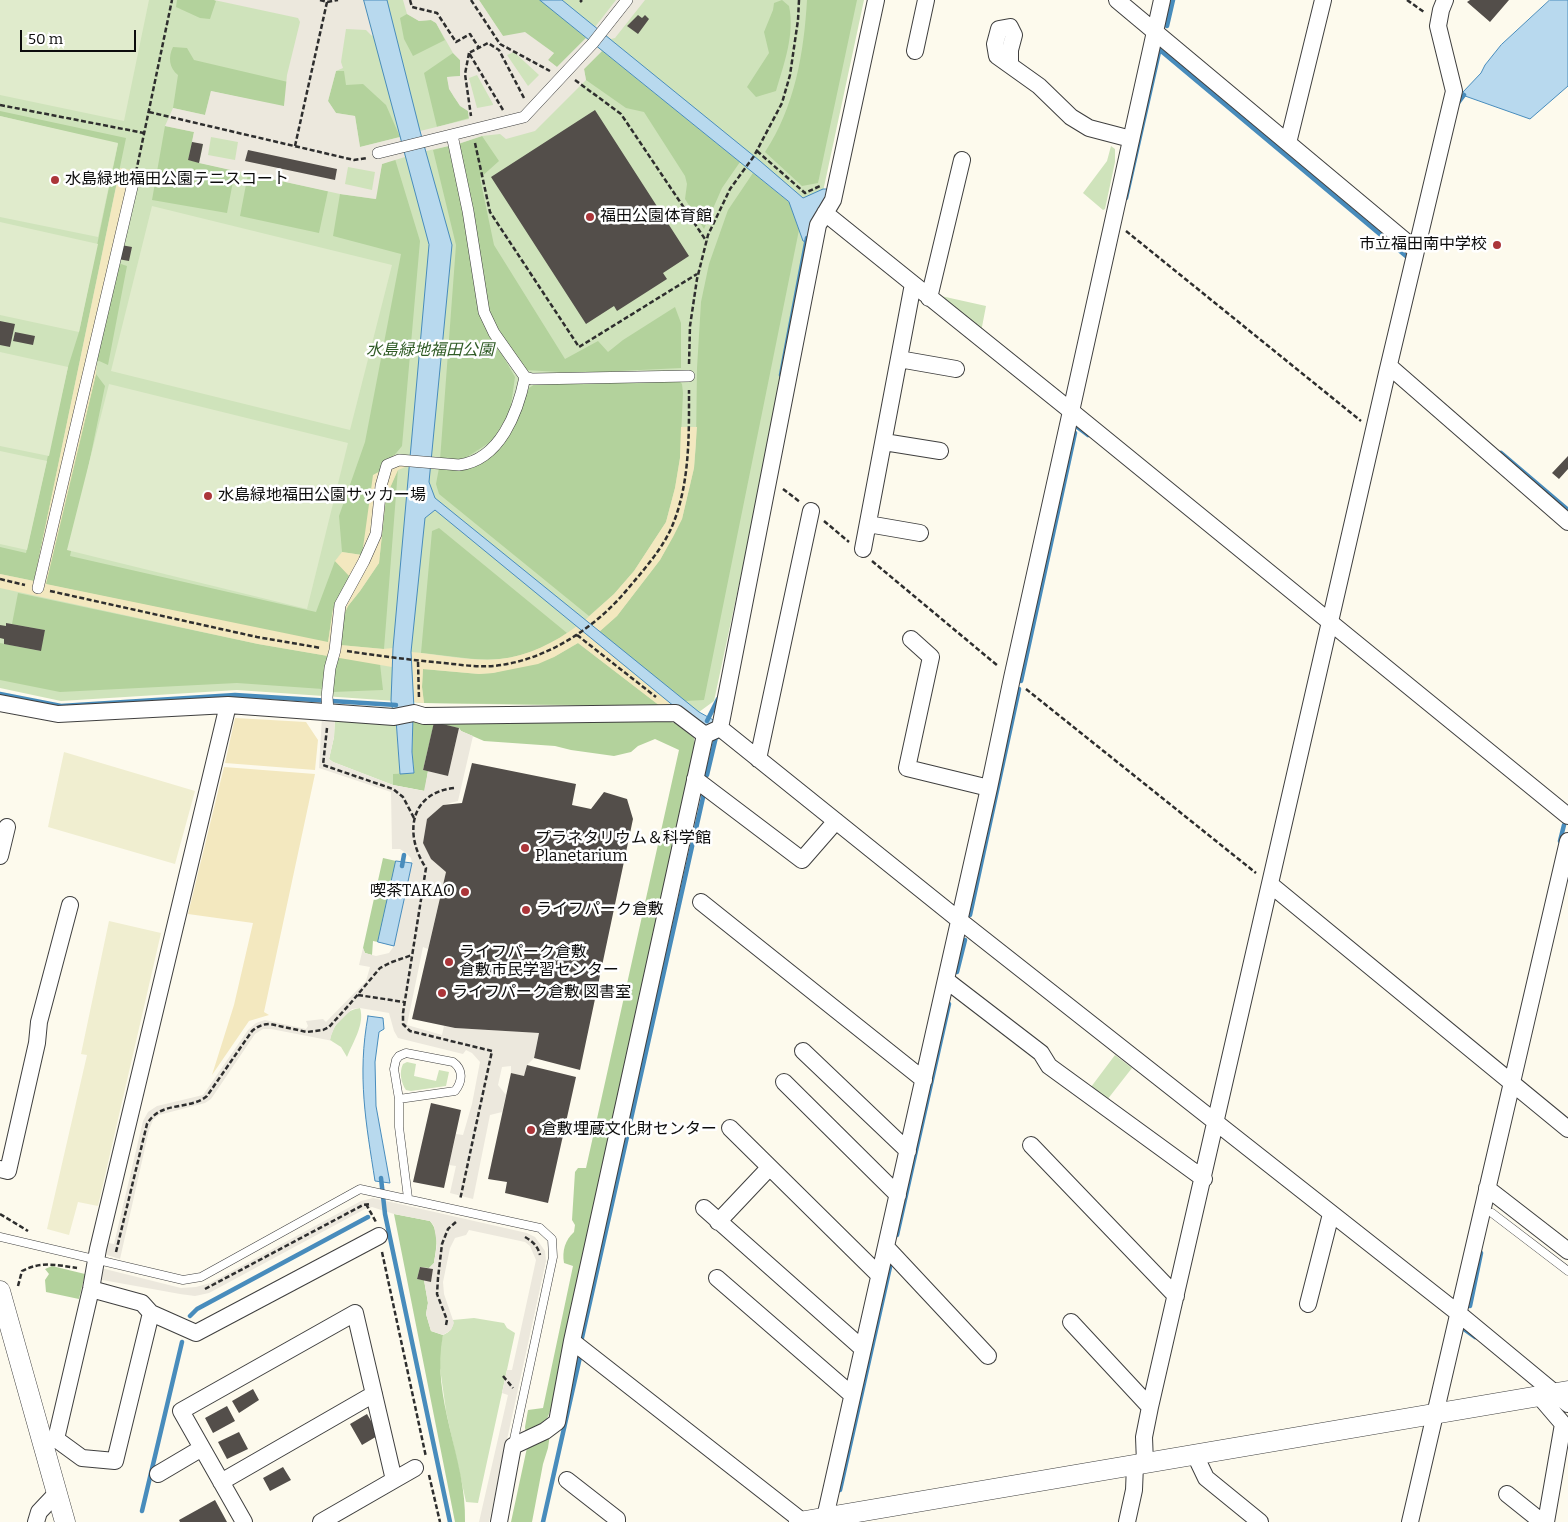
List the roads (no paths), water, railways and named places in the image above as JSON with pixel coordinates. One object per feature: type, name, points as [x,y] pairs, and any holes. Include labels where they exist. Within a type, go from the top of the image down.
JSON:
[{"type":"street","points":[[378,154],[452,135],[472,125],[524,117],[602,32],[628,0]]},
{"type":"street","points":[[720,728],[818,225],[833,200],[876,0]]},
{"type":"street","points":[[915,51],[926,0]]},
{"type":"street","points":[[1117,0],[1416,250]]},
{"type":"street","points":[[824,1520],[960,920],[1162,0]]},
{"type":"street","points":[[1288,143],[1324,0]]},
{"type":"street","points":[[1127,1522],[1150,1407],[1389,366],[1454,92],[1439,23],[1445,0]]},
{"type":"street","points":[[1010,64],[1039,86],[1071,117],[1088,128],[1131,139]]},
{"type":"street","points":[[452,135],[468,211],[484,312],[494,333],[525,377],[532,379],[689,376]]},
{"type":"street","points":[[929,298],[962,160]]},
{"type":"street","points":[[38,588],[133,183]]},
{"type":"street","points":[[825,213],[1568,816]]},
{"type":"street","points":[[863,552],[913,284]]},
{"type":"street","points":[[899,359],[956,369]]},
{"type":"street","points":[[1389,366],[1568,522]]},
{"type":"street","points":[[328,704],[330,668],[335,650],[340,605],[364,561],[376,534],[381,486],[387,465],[399,460],[459,465],[478,460],[494,447],[502,436],[522,390],[525,377]]},
{"type":"street","points":[[884,442],[940,451]]},
{"type":"street","points":[[758,759],[811,510]]},
{"type":"street","points":[[868,524],[920,533]]},
{"type":"street","points":[[911,639],[931,657],[907,768],[989,788]]},
{"type":"street","points":[[0,703],[58,714],[228,705],[328,704],[394,717],[418,714],[676,713],[705,735]]},
{"type":"street","points":[[49,1441],[92,1289],[95,1265],[228,705]]},
{"type":"street","points":[[705,735],[720,728]]},
{"type":"street","points":[[720,728],[1458,1313],[1557,1396],[1563,1424],[1544,1522],[1507,1494]]},
{"type":"street","points":[[499,1522],[513,1446],[545,1431],[557,1422],[572,1340],[705,735]]},
{"type":"street","points":[[695,778],[802,860],[836,821]]},
{"type":"street","points":[[0,856],[7,827]]},
{"type":"street","points":[[1410,1522],[1568,840]]},
{"type":"street","points":[[1271,885],[1568,1130]]},
{"type":"street","points":[[701,902],[924,1080]]},
{"type":"street","points":[[0,1169],[8,1171],[37,1043],[39,1022],[70,905]]},
{"type":"street","points":[[946,980],[1041,1054],[1049,1066],[1204,1178]]},
{"type":"street","points":[[804,1051],[908,1151]]},
{"type":"street","points":[[784,1082],[898,1195]]},
{"type":"street","points":[[730,1128],[879,1275]]},
{"type":"street","points":[[1031,1145],[1176,1296]]},
{"type":"street","points":[[718,1222],[769,1168]]},
{"type":"street","points":[[1487,1188],[1568,1251]]},
{"type":"street","points":[[704,1208],[863,1349]]},
{"type":"street","points":[[1308,1304],[1331,1214]]},
{"type":"street","points":[[92,1289],[142,1303],[151,1313],[196,1333],[379,1236]]},
{"type":"street","points":[[886,1247],[988,1356]]},
{"type":"street","points":[[717,1278],[852,1395]]},
{"type":"street","points":[[0,1291],[49,1441],[56,1494],[65,1522]]},
{"type":"street","points":[[49,1441],[82,1458],[116,1461],[151,1313]]},
{"type":"street","points":[[244,1522],[181,1411],[354,1313],[394,1480]]},
{"type":"street","points":[[1071,1322],[1150,1407]]},
{"type":"street","points":[[572,1340],[801,1522],[824,1520],[1434,1413],[1557,1396]]},
{"type":"street","points":[[221,1482],[374,1394]]},
{"type":"street","points":[[158,1474],[202,1448]]},
{"type":"street","points":[[1195,1455],[1206,1478],[1260,1522]]},
{"type":"street","points":[[321,1522],[394,1480],[424,1469]]},
{"type":"street","points":[[567,1480],[617,1519],[617,1522]]},
{"type":"street","points":[[36,1522],[39,1512],[56,1494]]},
{"type":"lane","points":[[399,1099],[455,1091],[461,1071],[453,1062],[406,1053],[399,1056],[396,1060],[394,1069],[399,1099],[399,1127],[408,1198]]},
{"type":"lane","points":[[0,1237],[95,1265],[183,1280],[201,1277],[360,1189],[540,1228],[552,1239],[553,1257],[513,1446]]},
{"type":"lane","points":[[1492,1213],[1568,1271]]},
{"type":"water","points":[[364,0],[387,0],[420,131],[452,245],[429,482],[435,498],[699,712],[717,722],[703,730],[435,510],[425,518],[411,652],[414,708],[393,712],[391,701],[393,648],[429,245]]},
{"type":"water","points":[[540,0],[562,0],[803,198],[823,189],[829,189],[812,243],[803,241],[789,202]]},
{"type":"water","points":[[1550,0],[1568,0],[1568,86],[1530,119],[1465,96],[1463,92],[1481,73],[1501,45]]},
{"type":"water","points":[[413,716],[412,752],[414,773],[400,774],[396,719]]},
{"type":"water","points":[[396,861],[412,863],[394,946],[378,942]]},
{"type":"water","points":[[368,1016],[383,1018],[384,1029],[379,1032],[375,1062],[376,1106],[390,1183],[375,1181],[369,1139],[363,1079],[363,1059]]},
{"type":"waterway","points":[[1167,26],[1173,0]]},
{"type":"waterway","points":[[1160,50],[1406,256]]},
{"type":"waterway","points":[[1126,198],[1159,52]]},
{"type":"waterway","points":[[1458,103],[1464,95]]},
{"type":"waterway","points":[[781,375],[807,238]]},
{"type":"waterway","points":[[1076,426],[1088,435]]},
{"type":"waterway","points":[[1021,681],[1075,433]]},
{"type":"waterway","points":[[1501,453],[1568,510]]},
{"type":"waterway","points":[[970,915],[1019,689]]},
{"type":"waterway","points":[[0,694],[61,706],[235,695],[396,705]]},
{"type":"waterway","points":[[707,721],[718,699]]},
{"type":"waterway","points":[[707,775],[716,737],[718,737]]},
{"type":"waterway","points":[[581,1342],[704,793]]},
{"type":"waterway","points":[[1560,841],[1564,825]]},
{"type":"waterway","points":[[402,866],[404,855]]},
{"type":"waterway","points":[[957,972],[965,940]]},
{"type":"waterway","points":[[897,1235],[949,1004]]},
{"type":"waterway","points":[[381,1178],[385,1214],[450,1522]]},
{"type":"waterway","points":[[190,1316],[197,1309],[368,1217]]},
{"type":"waterway","points":[[1470,1306],[1481,1253]]},
{"type":"waterway","points":[[840,1490],[890,1267]]},
{"type":"waterway","points":[[1460,1329],[1461,1327],[1475,1337]]},
{"type":"waterway","points":[[142,1511],[182,1342]]},
{"type":"waterway","points":[[543,1522],[580,1357]]},
{"type":"place","name":"水島緑地福田公園テニスコート","points":[[55,180]]},
{"type":"place","name":"福田公園体育館","points":[[590,217]]},
{"type":"place","name":"市立福田南中学校","points":[[1497,245]]},
{"type":"place","name":"水島緑地福田公園サッカー場","points":[[208,496]]},
{"type":"place","name":"プラネタリウム＆科学館 Planetarium","points":[[525,848]]},
{"type":"place","name":"喫茶TAKAO","points":[[465,892]]},
{"type":"place","name":"ライフパーク倉敷","points":[[526,910]]},
{"type":"place","name":"ライフパーク倉敷 倉敷市民学習センター","points":[[449,962]]},
{"type":"place","name":"ライフパーク倉敷 図書室","points":[[442,993]]},
{"type":"place","name":"倉敷埋蔵文化財センター","points":[[531,1130]]},
{"type":"park label","name":"水島緑地福田公園","points":[[430,351]]}]
